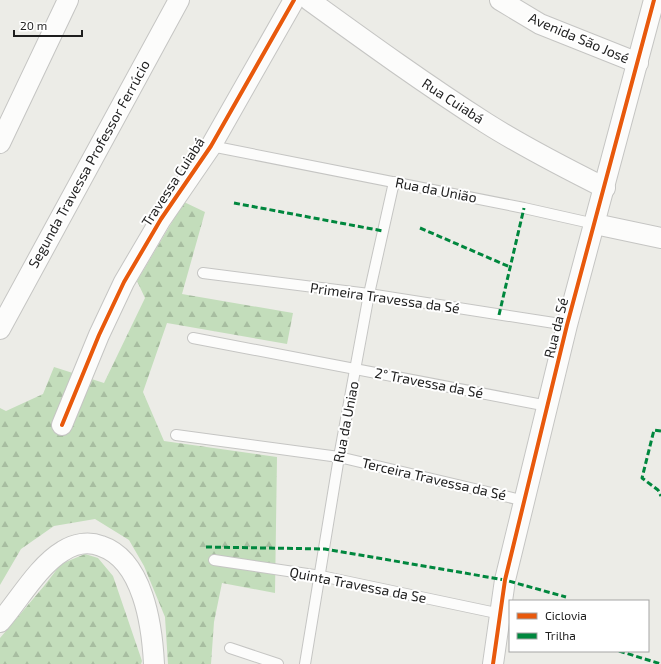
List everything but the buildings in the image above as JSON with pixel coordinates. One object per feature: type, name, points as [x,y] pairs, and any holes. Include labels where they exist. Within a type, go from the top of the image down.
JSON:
[{"type":"street","points":[[0,144],[68,0]]},
{"type":"street","name":"Segunda Travessa Professor Ferrúcio","points":[[0,329],[179,0]]},
{"type":"street","name":"Travessa Cuiabá","points":[[62,425],[99,335],[124,282],[161,219],[211,146],[294,0]]},
{"type":"street","name":"Rua Cuiabá","points":[[309,0],[416,77],[487,124],[550,160],[605,188]]},
{"type":"street","name":"Avenida São José","points":[[500,0],[540,24],[638,64]]},
{"type":"street","name":"Rua da Sé","points":[[493,664],[505,580],[568,325],[654,0]]},
{"type":"street","name":"Rua da União","points":[[595,224],[661,238]]},
{"type":"street","points":[[0,622],[46,565],[62,551],[80,543],[95,544],[112,550],[127,563],[137,583],[148,614],[154,664]]},
{"type":"lane","name":"Rua da União","points":[[211,146],[595,224]]},
{"type":"lane","name":"Rua da Uniao","points":[[305,664],[321,576],[339,457],[357,369],[369,294],[394,182]]},
{"type":"lane","name":"Primeira Travessa da Sé","points":[[202,273],[369,294],[568,325]]},
{"type":"lane","name":"2° Travessa da Sé","points":[[193,338],[548,406]]},
{"type":"lane","name":"Terceira Travessa da Sé","points":[[176,435],[339,457],[525,501]]},
{"type":"lane","name":"Quinta Travessa da Se","points":[[214,560],[321,576],[501,614]]},
{"type":"lane","points":[[230,648],[278,664]]},
{"type":"green space","points":[[184,202],[205,212],[182,294],[293,313],[287,344],[167,323],[143,392],[164,441],[277,457],[275,593],[222,583],[214,622],[211,664],[168,664],[165,617],[144,566],[129,540],[95,519],[54,526],[21,549],[0,585],[0,408],[6,411],[43,394],[54,367],[104,383],[145,298],[137,281]]},
{"type":"green space","points":[[85,554],[98,558],[113,576],[142,661],[141,664],[0,664],[0,638],[61,564]]},
{"type":"marked path","points":[[234,203],[383,231]]},
{"type":"marked path","points":[[499,315],[524,208]]},
{"type":"marked path","points":[[420,228],[510,267]]},
{"type":"marked path","points":[[661,431],[654,430],[642,478],[658,490],[661,496]]},
{"type":"marked path","points":[[206,547],[325,549],[505,580],[566,597]]},
{"type":"marked path","points":[[622,652],[661,664]]},
{"type":"cycle path","points":[[62,425],[99,335],[124,282],[161,219],[211,146],[294,0]]},
{"type":"cycle path","points":[[493,664],[505,580],[567,325],[654,0]]}]
